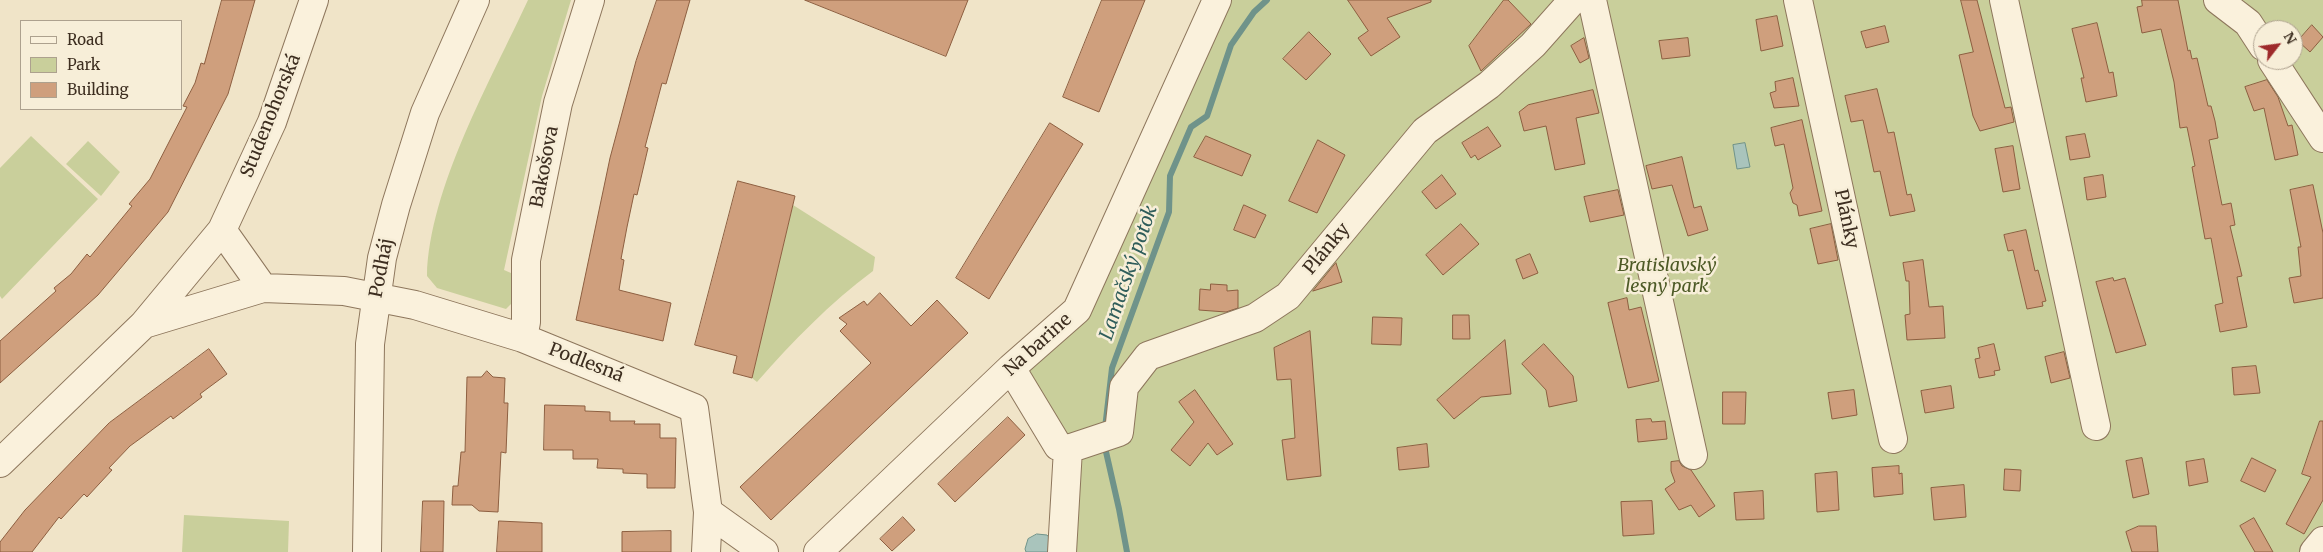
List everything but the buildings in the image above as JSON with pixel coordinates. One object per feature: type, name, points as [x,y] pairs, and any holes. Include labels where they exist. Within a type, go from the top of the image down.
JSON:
[{"type":"street","name":"Studenohorská","points":[[0,462],[144,324],[222,230],[272,122],[314,0]]},
{"type":"street","name":"Podháj","points":[[367,552],[370,344],[382,258],[413,150],[437,84],[475,0]]},
{"type":"street","name":"Bakošova","points":[[523,338],[527,314],[526,260],[558,103],[590,0]]},
{"type":"street","name":"Na barine","points":[[818,552],[1011,368],[1077,310],[1217,0]]},
{"type":"street","name":"Plánky","points":[[1079,445],[1118,433],[1124,387],[1148,356],[1255,318],[1288,296],[1426,131],[1489,85],[1533,45],[1573,0]]},
{"type":"street","points":[[1592,0],[1693,454]]},
{"type":"street","name":"Plánky","points":[[1798,0],[1893,439]]},
{"type":"street","points":[[2004,0],[2096,426]]},
{"type":"street","points":[[2218,0],[2248,23],[2253,31]]},
{"type":"street","points":[[2279,70],[2323,138]]},
{"type":"street","points":[[222,230],[264,288]]},
{"type":"street","name":"Studenohorská","points":[[144,324],[264,288],[344,291],[376,296]]},
{"type":"street","name":"Podlesná","points":[[376,296],[416,305],[523,338],[694,408],[708,512]]},
{"type":"street","points":[[1011,368],[1058,446],[1079,445],[1062,552]]},
{"type":"street","points":[[706,552],[708,512]]},
{"type":"street","points":[[708,512],[764,552]]},
{"type":"street","points":[[2314,552],[2323,541]]},
{"type":"green space","points":[[528,0],[571,0],[542,96],[504,270],[511,273],[521,290],[506,309],[437,288],[427,276],[430,242],[438,207],[450,171],[480,99]]},
{"type":"green space","name":"Bratislavský lesný park","points":[[1217,0],[2323,0],[2323,552],[1062,552],[1068,449],[1011,368],[1077,310]]},
{"type":"green space","points":[[31,136],[98,199],[2,299],[0,296],[0,168]]},
{"type":"green space","points":[[88,141],[120,172],[101,196],[66,164]]},
{"type":"green space","points":[[793,205],[875,257],[873,271],[812,323],[757,382],[752,378]]},
{"type":"green space","points":[[184,515],[289,521],[288,552],[182,552]]},
{"type":"water","points":[[1745,143],[1750,167],[1737,169],[1733,145]]},
{"type":"water","points":[[1037,534],[1047,535],[1053,542],[1054,552],[1026,552],[1028,539]]},
{"type":"waterway","name":"Lamačský potok","points":[[1105,428],[1112,368],[1169,212],[1170,176],[1191,127],[1207,116],[1231,45],[1254,12],[1267,0]]},
{"type":"waterway","name":"Lamačský potok","points":[[1104,443],[1127,552]]}]
